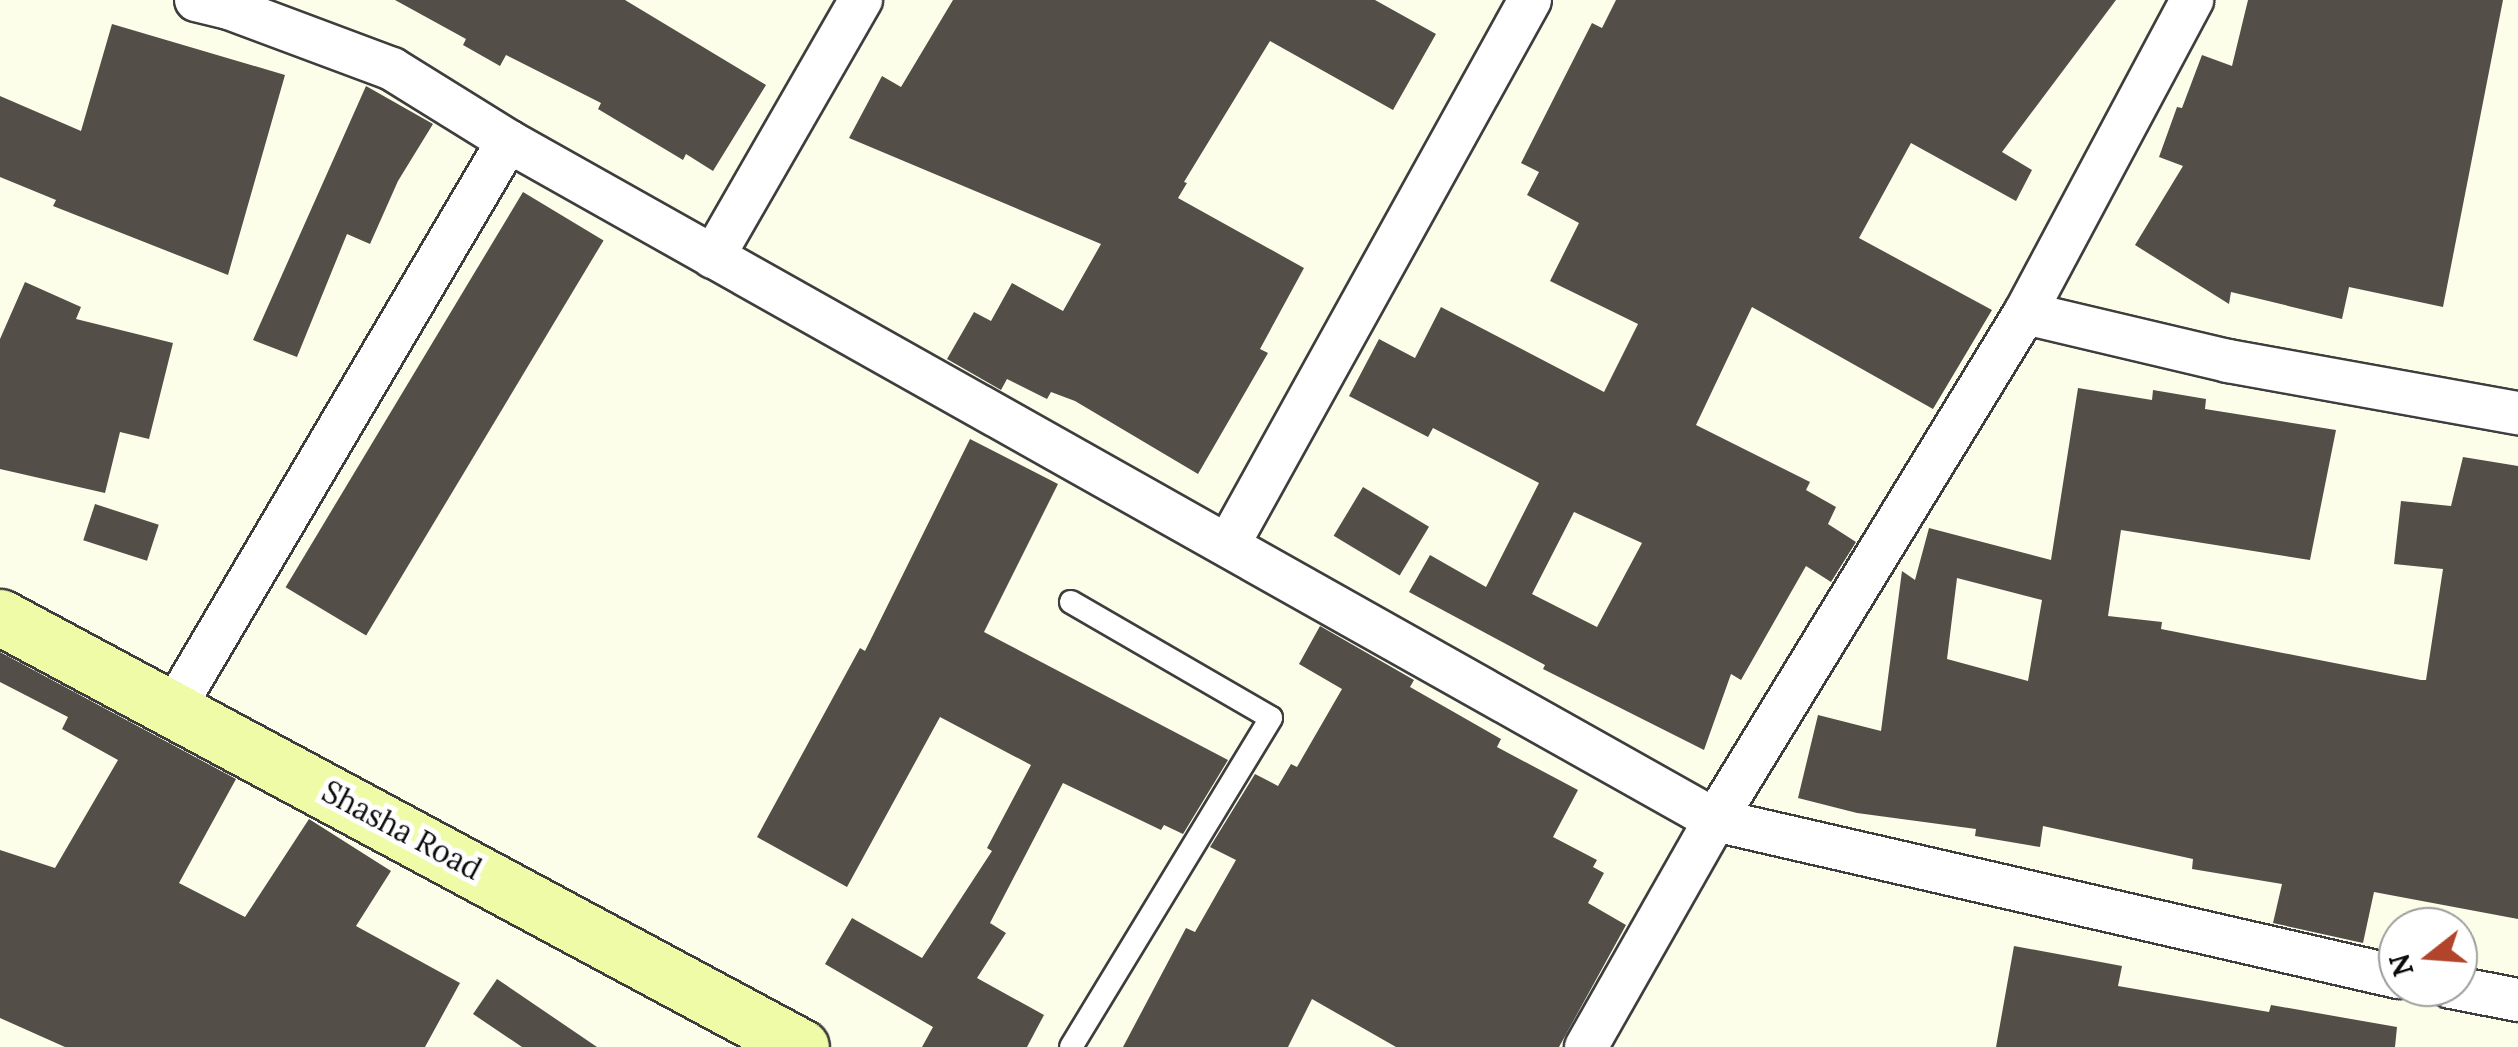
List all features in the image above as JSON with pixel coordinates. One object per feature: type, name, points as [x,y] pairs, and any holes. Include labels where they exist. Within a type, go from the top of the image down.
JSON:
[{"type":"street","points":[[713,257],[862,0]]},
{"type":"street","points":[[1228,545],[1530,0]]},
{"type":"street","points":[[1586,1047],[1715,820],[2025,314],[2192,0]]},
{"type":"street","points":[[219,3],[392,68],[508,141],[1715,820],[2378,972]]},
{"type":"street","points":[[174,708],[508,141]]},
{"type":"street","points":[[2025,314],[2228,361],[2518,413]]},
{"type":"street","name":"Shasha Road","points":[[0,618],[174,708],[742,1033],[801,1047]]},
{"type":"street","points":[[2478,992],[2518,1000]]},
{"type":"lane","points":[[1071,602],[1272,718],[1071,1047]]},
{"type":"building","points":[[395,0],[625,0],[766,85],[713,171],[686,154],[683,160],[598,109],[601,103],[506,55],[500,66],[463,45],[466,39]]},
{"type":"building","points":[[953,0],[1375,0],[1436,34],[1393,110],[1270,41],[1184,182],[1187,183],[1178,198],[1304,268],[1260,349],[1268,353],[1198,474],[1075,401],[1051,392],[1047,399],[1007,379],[1001,390],[947,359],[974,312],[991,321],[1012,283],[1063,311],[1101,244],[849,138],[882,76],[901,87]]},
{"type":"building","points":[[1616,0],[2116,0],[2002,152],[2032,170],[2016,201],[1911,143],[1859,238],[1992,310],[1933,409],[1752,307],[1696,425],[1810,482],[1806,490],[1836,507],[1828,524],[1856,542],[1831,582],[1806,566],[1741,680],[1731,674],[1704,750],[1543,669],[1545,665],[1409,592],[1430,555],[1486,587],[1539,483],[1433,428],[1428,437],[1349,396],[1379,339],[1415,358],[1441,307],[1604,392],[1638,324],[1550,281],[1579,223],[1527,195],[1539,172],[1521,163],[1592,23],[1602,28]],"holes":[[[1574,512],[1642,543],[1597,627],[1532,594]]]},
{"type":"building","points":[[2248,0],[2503,0],[2443,307],[2349,287],[2342,319],[2231,292],[2229,304],[2135,245],[2183,166],[2159,157],[2177,107],[2182,108],[2202,55],[2232,66]]},
{"type":"building","points":[[112,24],[285,75],[228,275],[53,206],[56,200],[0,177],[0,96],[81,131]]},
{"type":"building","points":[[366,86],[433,124],[398,181],[370,244],[347,234],[297,357],[253,340]]},
{"type":"building","points":[[523,192],[604,240],[366,636],[286,587]]},
{"type":"building","points":[[25,282],[81,307],[76,319],[173,343],[149,439],[120,432],[105,493],[0,469],[0,339]]},
{"type":"building","points":[[2078,388],[2152,400],[2153,390],[2206,399],[2205,409],[2336,430],[2310,560],[2121,530],[2108,616],[2162,622],[2161,629],[2426,680],[2443,569],[2394,564],[2401,501],[2451,506],[2463,457],[2518,466],[2518,919],[2478,912],[2478,907],[2454,907],[2374,892],[2363,943],[2273,923],[2282,884],[2192,869],[2193,859],[2043,826],[2040,847],[1975,836],[1976,829],[1857,813],[1798,798],[1818,715],[1881,731],[1902,571],[1915,580],[1929,528],[2051,560]],"holes":[[[1957,578],[2042,600],[2028,681],[1947,659]]]},
{"type":"building","points":[[970,439],[1058,484],[984,632],[1228,760],[1183,834],[1164,825],[1161,830],[1063,783],[990,923],[1006,933],[977,978],[1044,1015],[1027,1047],[922,1047],[933,1027],[825,964],[852,918],[922,958],[992,851],[987,848],[1031,765],[940,717],[847,887],[757,837],[860,648],[865,651]]},
{"type":"building","points":[[1363,487],[1429,527],[1400,576],[1334,536]]},
{"type":"building","points":[[95,504],[159,525],[147,561],[83,540]]},
{"type":"building","points":[[1320,626],[1414,680],[1410,687],[1501,739],[1497,747],[1578,790],[1553,837],[1597,860],[1593,867],[1604,873],[1588,903],[1626,925],[1559,1047],[1396,1047],[1312,999],[1288,1047],[1123,1047],[1186,928],[1195,932],[1236,860],[1210,847],[1255,774],[1278,786],[1291,764],[1297,767],[1342,689],[1299,664]]},
{"type":"building","points":[[0,652],[236,779],[179,883],[245,917],[309,819],[391,871],[356,926],[460,983],[425,1047],[65,1047],[0,1018],[0,850],[55,868],[118,760],[62,729],[68,717],[0,682]]},
{"type":"building","points":[[2014,946],[2122,966],[2118,986],[2269,1012],[2271,1005],[2397,1027],[2395,1047],[1996,1047]]},
{"type":"building","points":[[497,979],[597,1047],[522,1047],[473,1014]]}]
